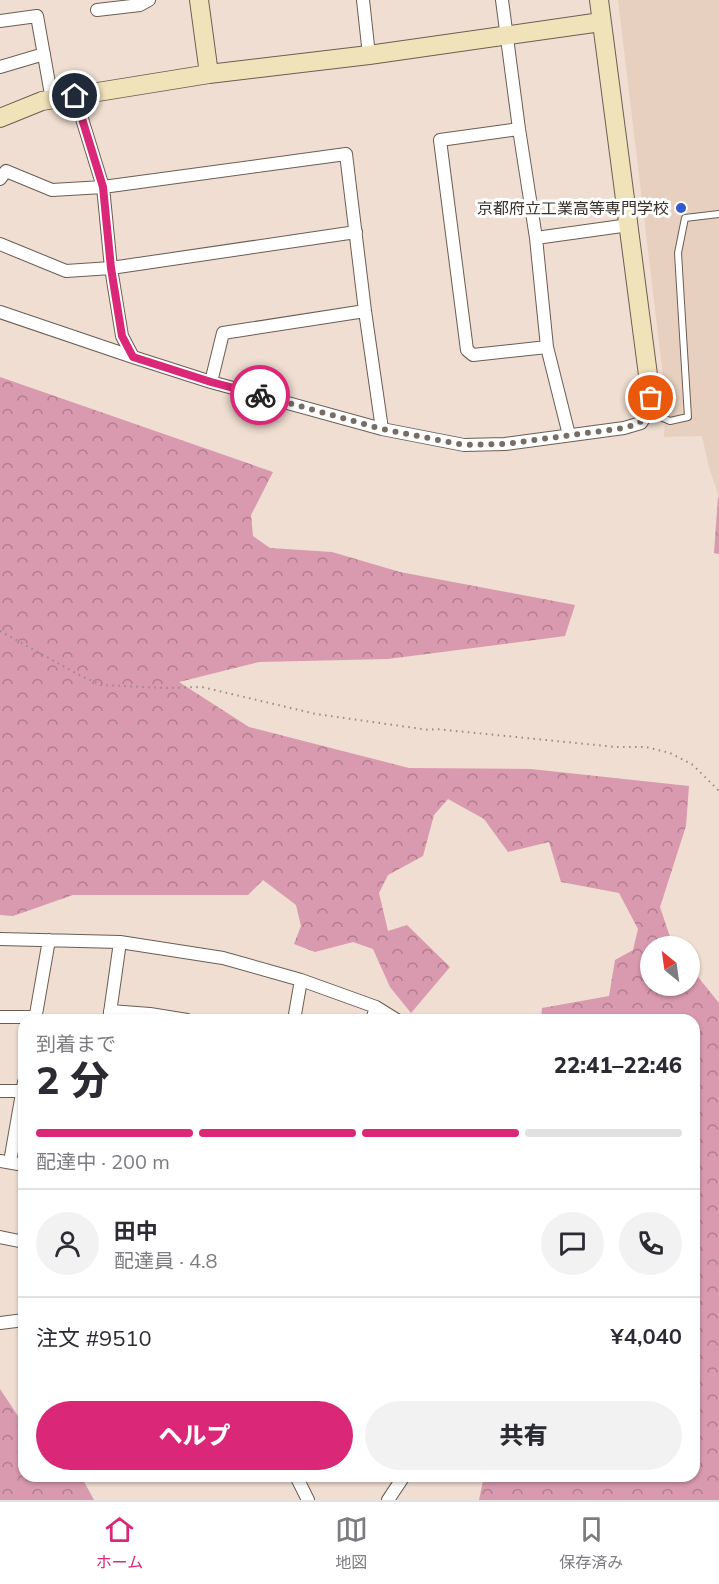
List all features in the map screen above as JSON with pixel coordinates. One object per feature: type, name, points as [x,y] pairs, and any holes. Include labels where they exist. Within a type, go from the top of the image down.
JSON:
[{"type":"street","points":[[97,10],[140,5],[149,0]]},
{"type":"street","points":[[199,0],[209,74]]},
{"type":"street","points":[[363,0],[369,55]]},
{"type":"street","points":[[502,0],[536,238],[546,347],[569,435]]},
{"type":"street","points":[[0,312],[211,382],[382,429],[464,445],[505,444],[624,428],[641,423],[649,411],[651,398],[599,0]]},
{"type":"street","points":[[0,21],[38,16],[52,100]]},
{"type":"street","points":[[0,118],[42,101],[209,74],[369,55],[601,22]]},
{"type":"street","points":[[0,67],[44,54]]},
{"type":"street","points":[[75,96],[103,187],[111,268],[122,336],[133,357]]},
{"type":"street","points":[[519,129],[440,140],[467,350],[473,355],[546,347]]},
{"type":"street","points":[[0,179],[6,171],[52,190],[103,187],[346,154],[382,429]]},
{"type":"street","points":[[536,238],[629,225]]},
{"type":"street","points":[[0,244],[66,271],[111,268],[356,232]]},
{"type":"street","points":[[211,382],[223,333],[365,311]]},
{"type":"street","points":[[0,939],[120,942],[223,958],[302,980],[376,1007],[387,1014]]},
{"type":"street","points":[[36,1014],[49,940]]},
{"type":"street","points":[[110,1014],[120,942]]},
{"type":"street","points":[[295,1014],[302,980]]},
{"type":"street","points":[[374,1014],[376,1007]]},
{"type":"street","points":[[0,1017],[18,1018]]},
{"type":"street","points":[[0,1090],[18,1087]]},
{"type":"street","points":[[5,1162],[18,1107]]},
{"type":"street","points":[[0,1238],[18,1241]]},
{"type":"street","points":[[0,1323],[18,1321]]},
{"type":"street","points":[[299,1482],[308,1500]]},
{"type":"street","points":[[388,1500],[400,1482]]},
{"type":"lane","points":[[649,411],[670,421],[688,417],[678,253],[685,218],[719,214]]},
{"type":"path","points":[[0,631],[101,685],[202,687],[316,714],[429,730],[616,747],[646,747],[670,753],[693,765],[719,791]]},
{"type":"shaded area","name":"京都府立工業高等専門学校","points":[[618,0],[719,0],[719,498],[702,436],[664,437],[666,401]]},
{"type":"green space","points":[[0,377],[273,472],[251,515],[253,536],[270,548],[332,552],[400,572],[575,605],[565,636],[388,659],[259,662],[179,682],[249,727],[409,768],[531,769],[689,786],[686,826],[660,907],[670,936],[640,936],[640,996],[700,996],[700,979],[719,1003],[719,1500],[479,1500],[483,1482],[700,1482],[700,1014],[542,1014],[542,1008],[609,996],[615,960],[633,950],[638,929],[619,893],[561,882],[549,842],[508,852],[484,819],[448,799],[434,815],[423,856],[388,875],[379,893],[388,931],[407,925],[450,967],[411,1013],[390,987],[373,949],[353,942],[315,952],[294,944],[301,926],[296,905],[263,880],[248,895],[73,895],[13,916],[0,915]]},
{"type":"green space","points":[[719,498],[719,554],[714,553]]},
{"type":"green space","points":[[0,1389],[18,1416],[18,1482],[84,1482],[94,1500],[0,1500]]},
{"type":"way so far","points":[[260,395],[382,429],[464,445],[505,444],[624,428],[641,423],[649,411],[651,398]]},
{"type":"place","name":"京都府立工業高等専門学校","points":[[681,208]]},
{"type":"route","points":[[75,96],[103,187],[111,268],[122,336],[133,357],[260,395]]}]
